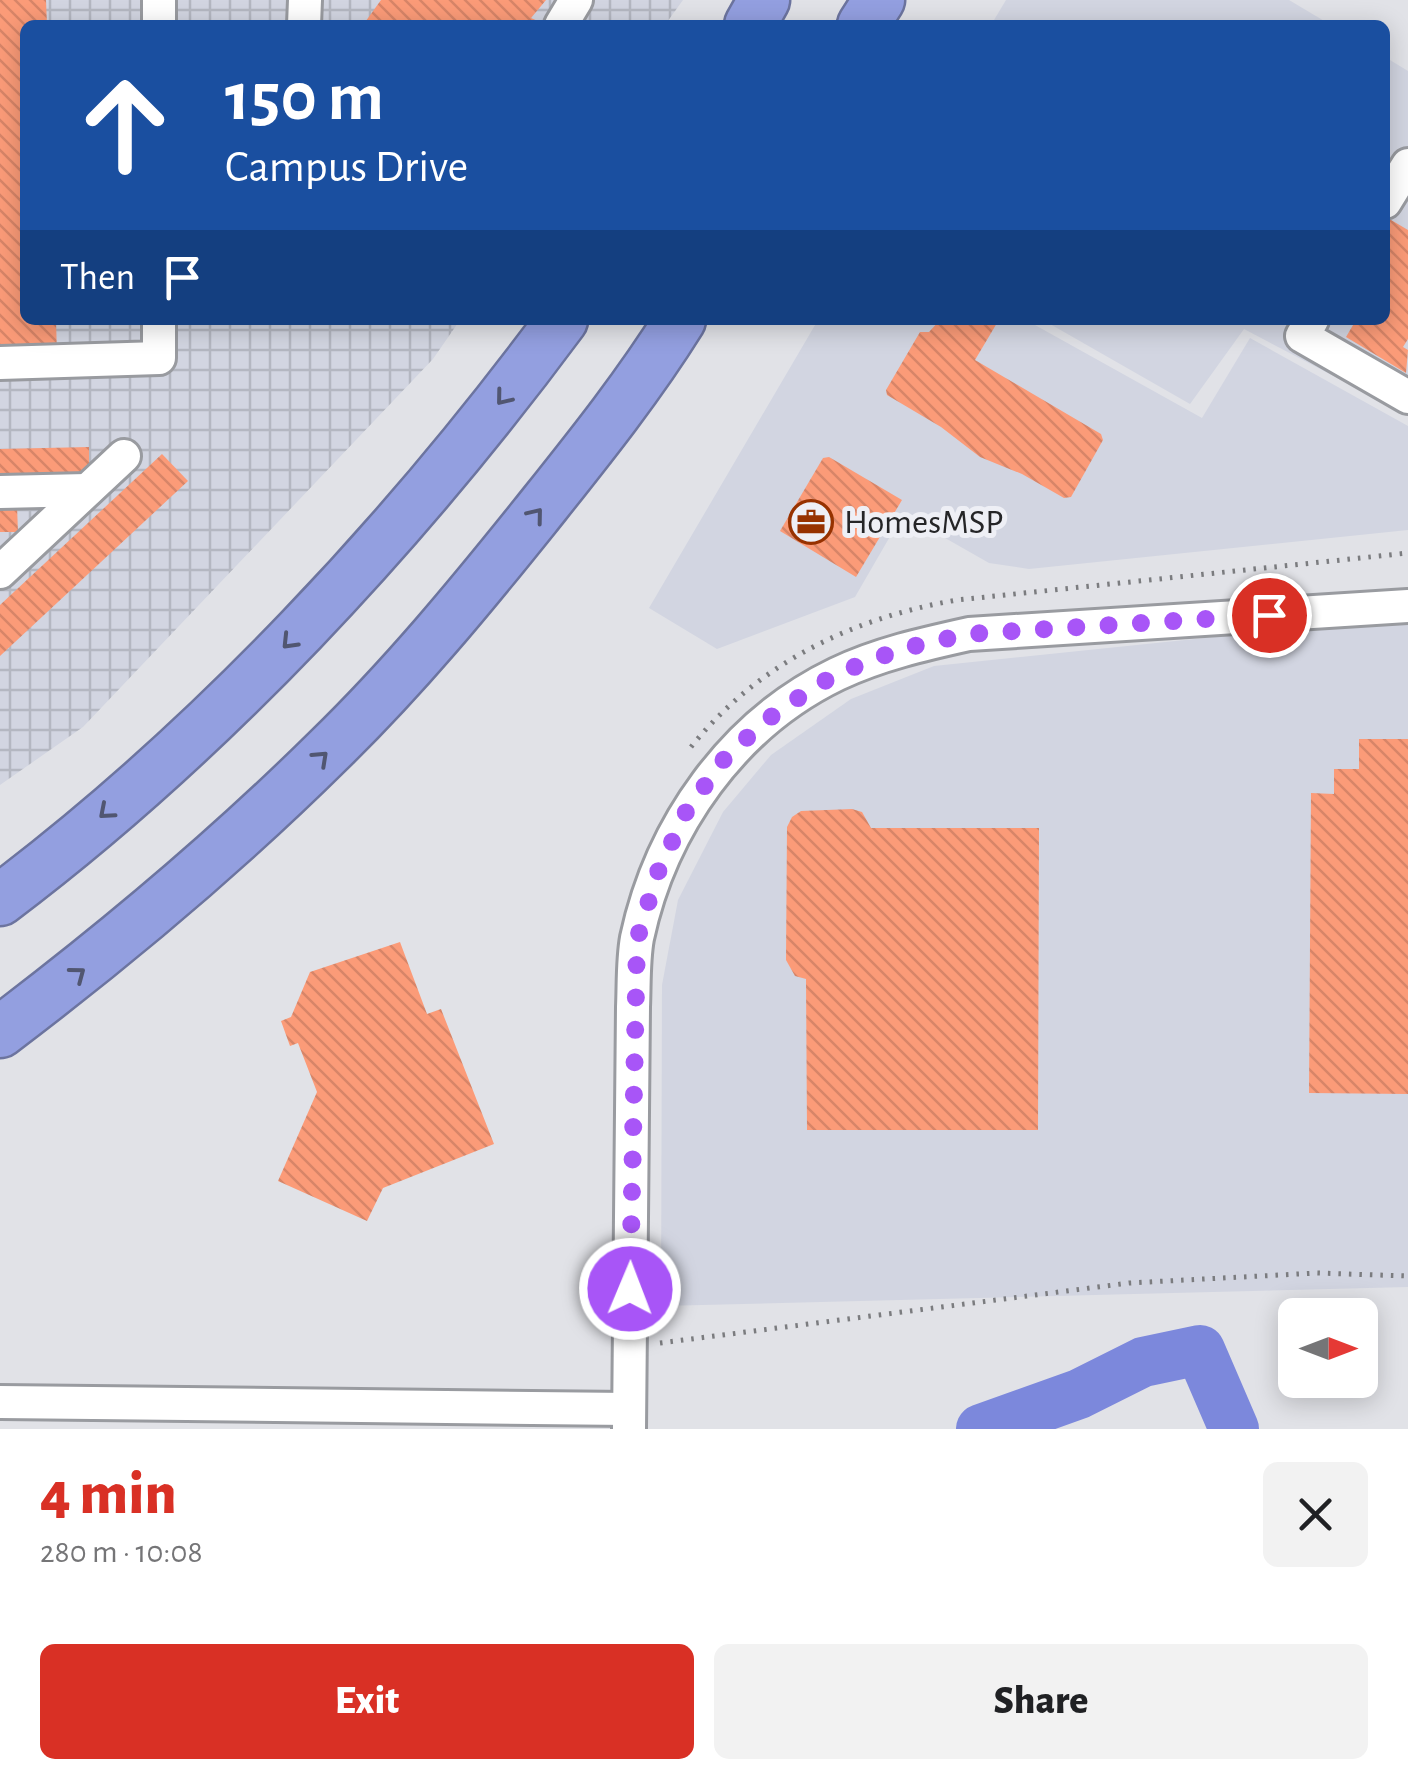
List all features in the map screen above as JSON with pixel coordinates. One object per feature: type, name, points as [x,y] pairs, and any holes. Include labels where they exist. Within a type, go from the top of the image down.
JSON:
[{"type":"highway","points":[[0,900],[158,767],[285,647],[404,519],[558,325]]},
{"type":"highway","points":[[0,1032],[104,952],[208,863],[331,748],[462,607],[638,383],[677,325]]},
{"type":"street","points":[[1390,194],[1408,164]]},
{"type":"street","points":[[0,363],[159,358],[159,325]]},
{"type":"street","points":[[1309,325],[1302,336],[1408,396]]},
{"type":"street","points":[[8,557],[124,456]]},
{"type":"street","points":[[0,492],[87,490]]},
{"type":"street","points":[[0,1402],[629,1419],[637,940],[657,874],[686,812],[727,755],[778,711],[836,674],[901,649],[968,634],[1408,606]]},
{"type":"path","points":[[630,1347],[1129,1283],[1316,1274],[1408,1276]]},
{"type":"shaded area","points":[[0,0],[683,0],[669,20],[20,20],[20,325],[457,325],[433,359],[83,727],[0,785]]},
{"type":"shaded area","points":[[1006,0],[1289,0],[1323,20],[994,20]]},
{"type":"shaded area","points":[[1390,60],[1408,71],[1408,415],[1244,329],[1190,404],[1052,325],[1390,325]]},
{"type":"shaded area","points":[[815,325],[1035,325],[1202,418],[1250,338],[1408,426],[1408,530],[1029,569],[989,563],[903,514],[855,597],[717,649],[649,608]]},
{"type":"shaded area","points":[[1408,617],[1408,1287],[661,1306],[662,985],[678,900],[723,812],[771,755],[851,699],[934,666]]},
{"type":"building","points":[[0,0],[46,0],[47,20],[20,20],[20,325],[56,325],[57,354],[0,355]]},
{"type":"building","points":[[381,0],[546,0],[531,18],[536,20],[367,20]]},
{"type":"building","points":[[1390,219],[1408,230],[1408,339],[1403,347],[1408,350],[1406,373],[1346,337],[1353,325],[1390,325]]},
{"type":"building","points":[[935,325],[996,325],[975,360],[1101,434],[1103,440],[1071,497],[1064,498],[1022,474],[980,457],[941,427],[887,395],[886,390],[920,332],[929,332]]},
{"type":"building","points":[[89,447],[89,474],[0,476],[0,449]]},
{"type":"building","points":[[162,454],[188,481],[0,656],[0,605]]},
{"type":"building","points":[[829,457],[902,500],[856,577],[780,531],[823,458]]},
{"type":"building","points":[[0,506],[17,506],[18,532],[0,532]]},
{"type":"building","points":[[1359,739],[1408,739],[1408,1094],[1309,1093],[1311,793],[1334,794],[1334,769],[1359,769]]},
{"type":"building","points":[[801,811],[862,812],[871,828],[1039,828],[1038,1130],[807,1130],[806,979],[795,976],[786,960],[787,827]]},
{"type":"building","points":[[400,942],[427,1014],[441,1009],[494,1144],[383,1188],[367,1221],[278,1181],[317,1092],[298,1043],[290,1046],[281,1021],[291,1017],[310,972]]},
{"type":"waterway","points":[[981,1429],[1079,1394],[1143,1362],[1200,1350],[1234,1429]]},
{"type":"place","name":"HomesMSP","points":[[811,522]]},
{"type":"route","points":[[630,1289],[637,940],[657,874],[686,812],[727,755],[778,711],[836,674],[901,649],[968,634],[1269,615]]}]
